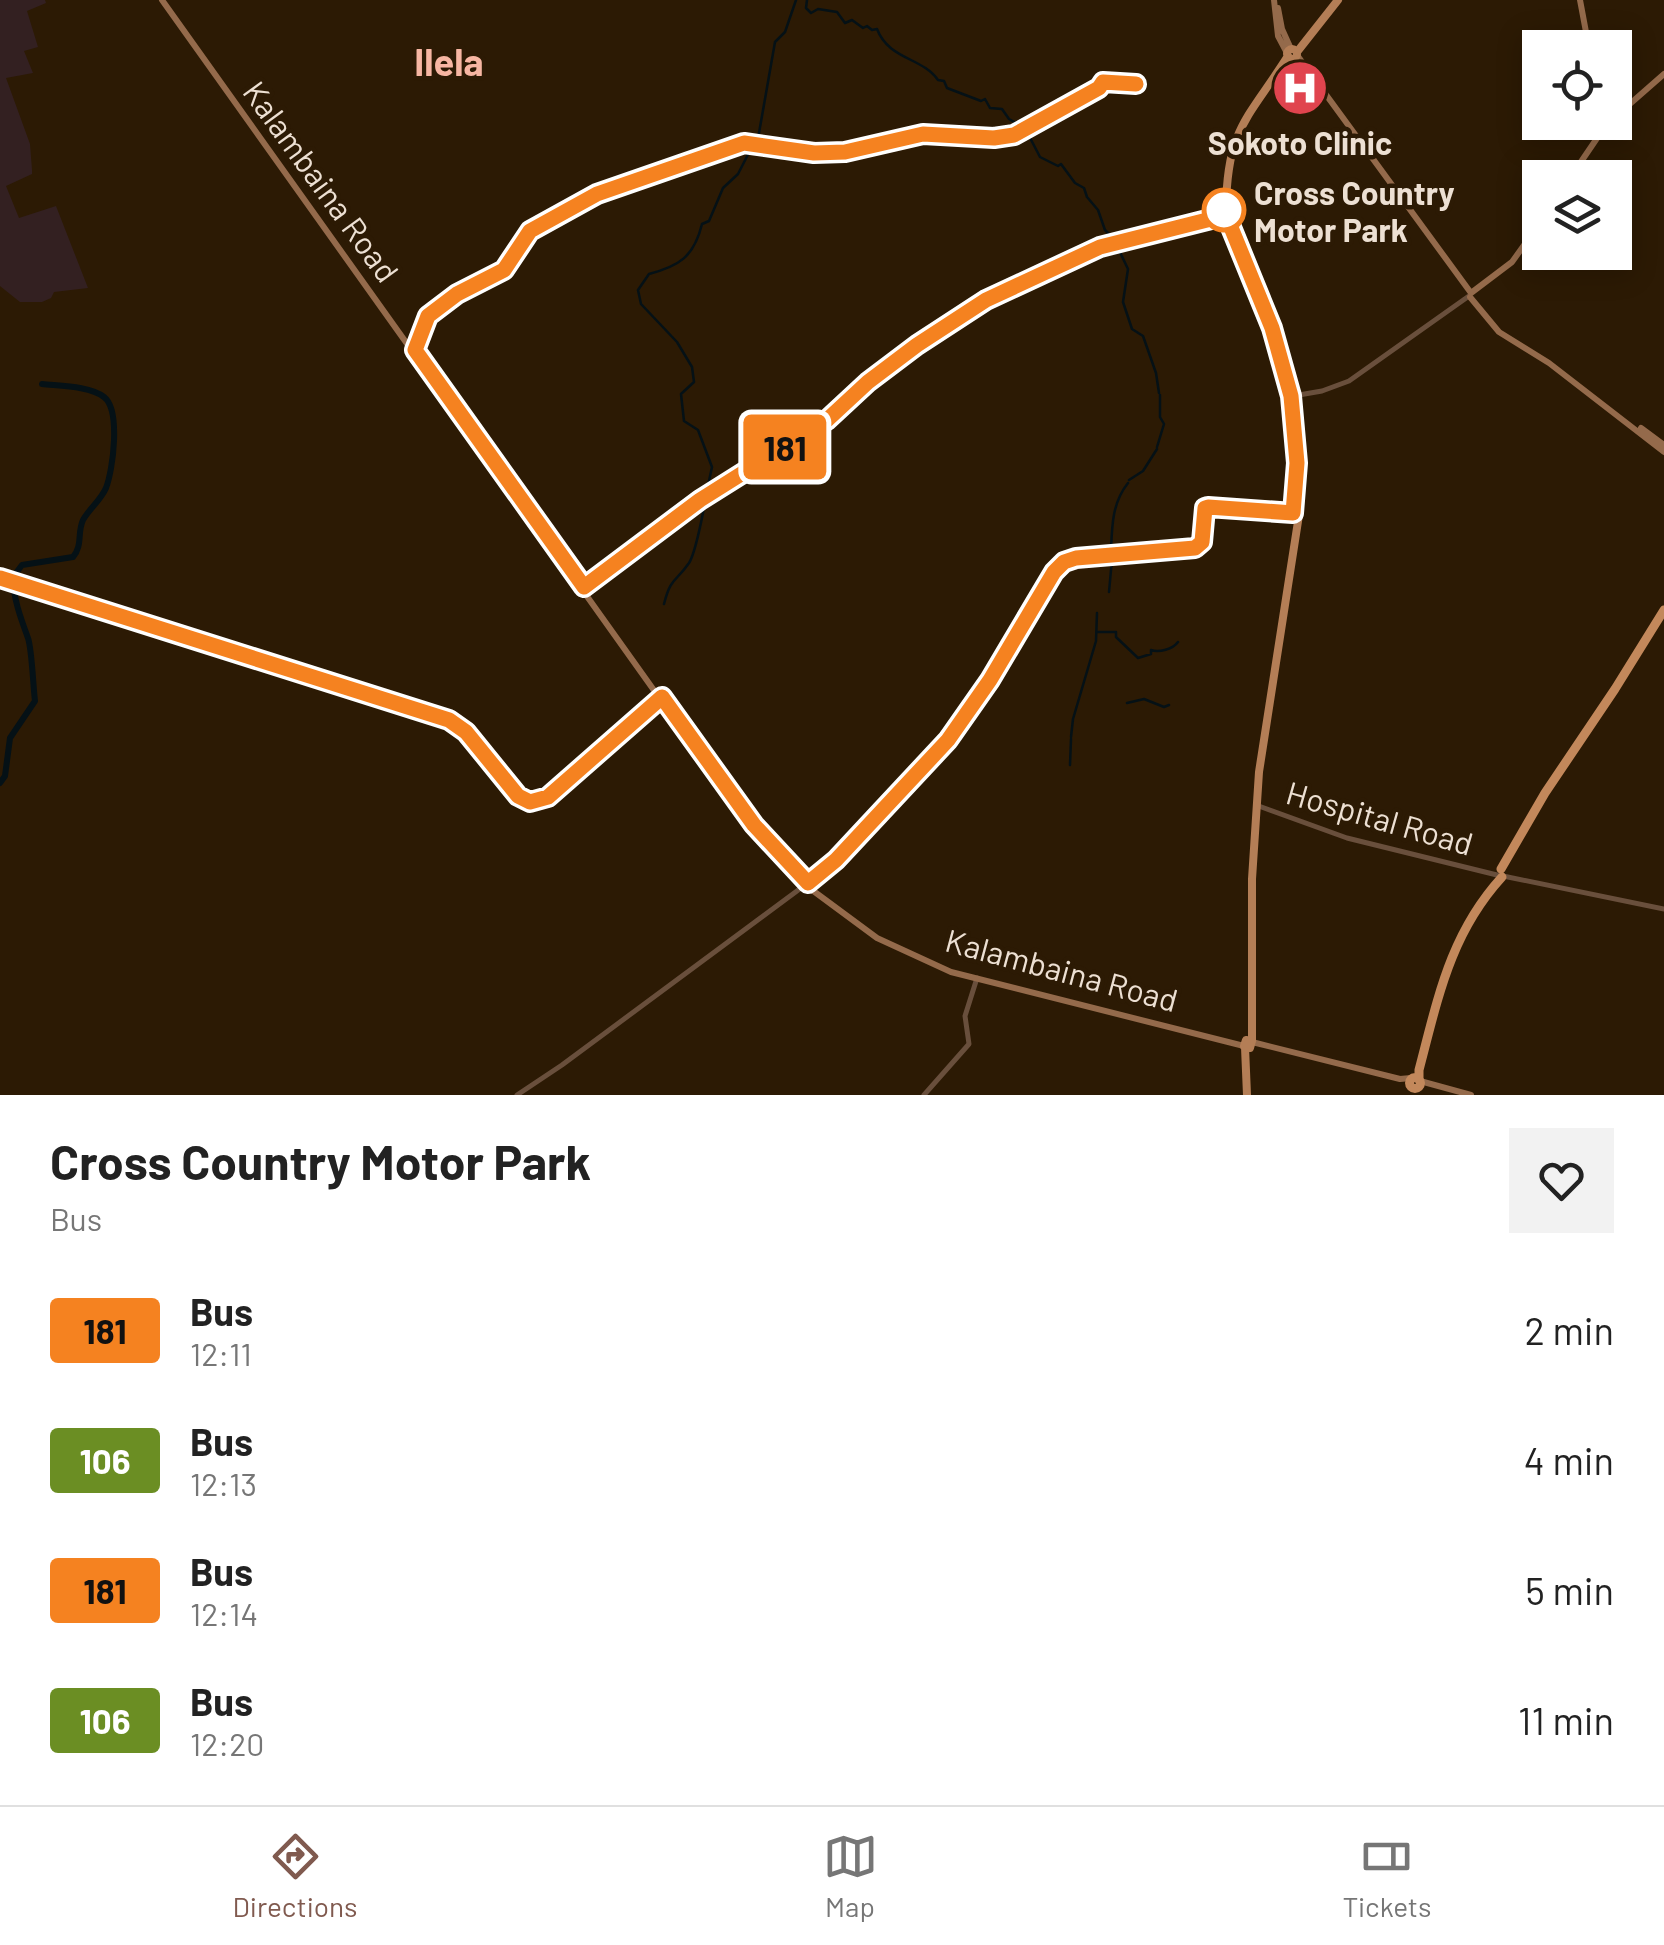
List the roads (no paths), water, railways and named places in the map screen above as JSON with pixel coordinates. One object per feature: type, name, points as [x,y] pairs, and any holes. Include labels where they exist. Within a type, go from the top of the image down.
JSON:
[{"type":"highway","points":[[1413,1085],[1450,958],[1546,796],[1619,689],[1664,612]]},
{"type":"main road","points":[[164,0],[749,820],[808,884]]},
{"type":"main road","name":"Kalambaina Road","points":[[164,0],[747,820],[794,874],[822,898],[863,930],[900,950],[977,978],[1413,1085],[1471,1095]]},
{"type":"main road","points":[[1276,0],[1292,54],[1499,332],[1549,363],[1664,448]]},
{"type":"main road","points":[[1248,1095],[1256,805],[1300,459],[1293,396],[1280,346],[1228,214],[1228,168],[1239,128],[1337,0]]},
{"type":"main road","points":[[1581,0],[1587,30]]},
{"type":"main road","points":[[1632,101],[1664,72]]},
{"type":"main road","points":[[1228,214],[1272,328],[1291,396],[1297,463],[1296,513],[1266,701],[1251,844],[1247,1044]]},
{"type":"main road","points":[[1471,295],[1511,267],[1522,251]]},
{"type":"main road","points":[[1413,1085],[1461,1095]]},
{"type":"street","points":[[415,350],[428,316],[457,294],[504,270],[530,231],[597,194],[744,143],[814,153],[845,152],[923,134],[994,138],[1014,135],[1099,88],[1103,82],[1136,84]]},
{"type":"street","points":[[584,587],[700,500],[827,420],[917,345],[986,300],[1100,247],[1228,214]]},
{"type":"street","points":[[1293,396],[1349,381],[1471,295]]},
{"type":"street","points":[[517,1095],[808,884],[890,805],[948,740],[1064,562],[1112,553],[1195,548],[1202,542],[1208,507],[1296,513]]},
{"type":"street","points":[[0,578],[449,720],[466,732],[518,796],[530,802],[548,797],[661,698]]},
{"type":"street","name":"Hospital Road","points":[[1256,805],[1347,838],[1664,909]]},
{"type":"street","points":[[924,1095],[969,1044],[965,1016],[977,978]]},
{"type":"waterway","points":[[706,495],[712,467],[698,430],[684,421],[681,394],[694,382],[692,367],[677,342],[641,304],[638,290],[649,274],[677,263],[690,252],[723,188],[738,174],[759,133],[775,42],[785,32],[796,0]]},
{"type":"waterway","points":[[807,0],[806,8],[811,13],[818,9],[837,12],[845,23],[852,20],[863,28],[877,29],[889,47],[944,81],[947,88],[981,101],[985,99],[990,108],[1002,109],[1009,119],[1023,127]]},
{"type":"waterway","points":[[1026,130],[1040,157],[1061,164],[1075,183],[1084,188],[1105,230],[1115,240]]},
{"type":"waterway","points":[[1117,246],[1128,269],[1123,302],[1132,329],[1143,336],[1159,393]]},
{"type":"waterway","points":[[0,783],[5,776],[10,738],[35,701],[29,643],[13,577],[22,565],[73,557],[83,520],[106,488],[113,455],[112,414],[104,397],[83,389],[42,384]]},
{"type":"waterway","points":[[1157,447],[1164,424],[1160,417],[1160,395]]},
{"type":"waterway","points":[[1129,480],[1143,471],[1157,449]]},
{"type":"waterway","points":[[1111,551],[1116,507],[1128,483]]},
{"type":"waterway","points":[[664,604],[671,584],[691,558],[705,499]]},
{"type":"waterway","points":[[1109,592],[1112,559]]},
{"type":"waterway","points":[[1071,737],[1096,641],[1097,613]]},
{"type":"waterway","points":[[1098,632],[1116,632],[1116,637],[1138,658],[1178,642]]},
{"type":"waterway","points":[[1127,703],[1144,699],[1164,707],[1169,705]]},
{"type":"waterway","points":[[1070,765],[1071,739]]},
{"type":"place","name":"Sokoto Clinic","points":[[1300,88]]},
{"type":"place","name":"Cross Country Motor Park","points":[[1224,210]]},
{"type":"district","name":"Ilela","points":[[449,61]]}]
